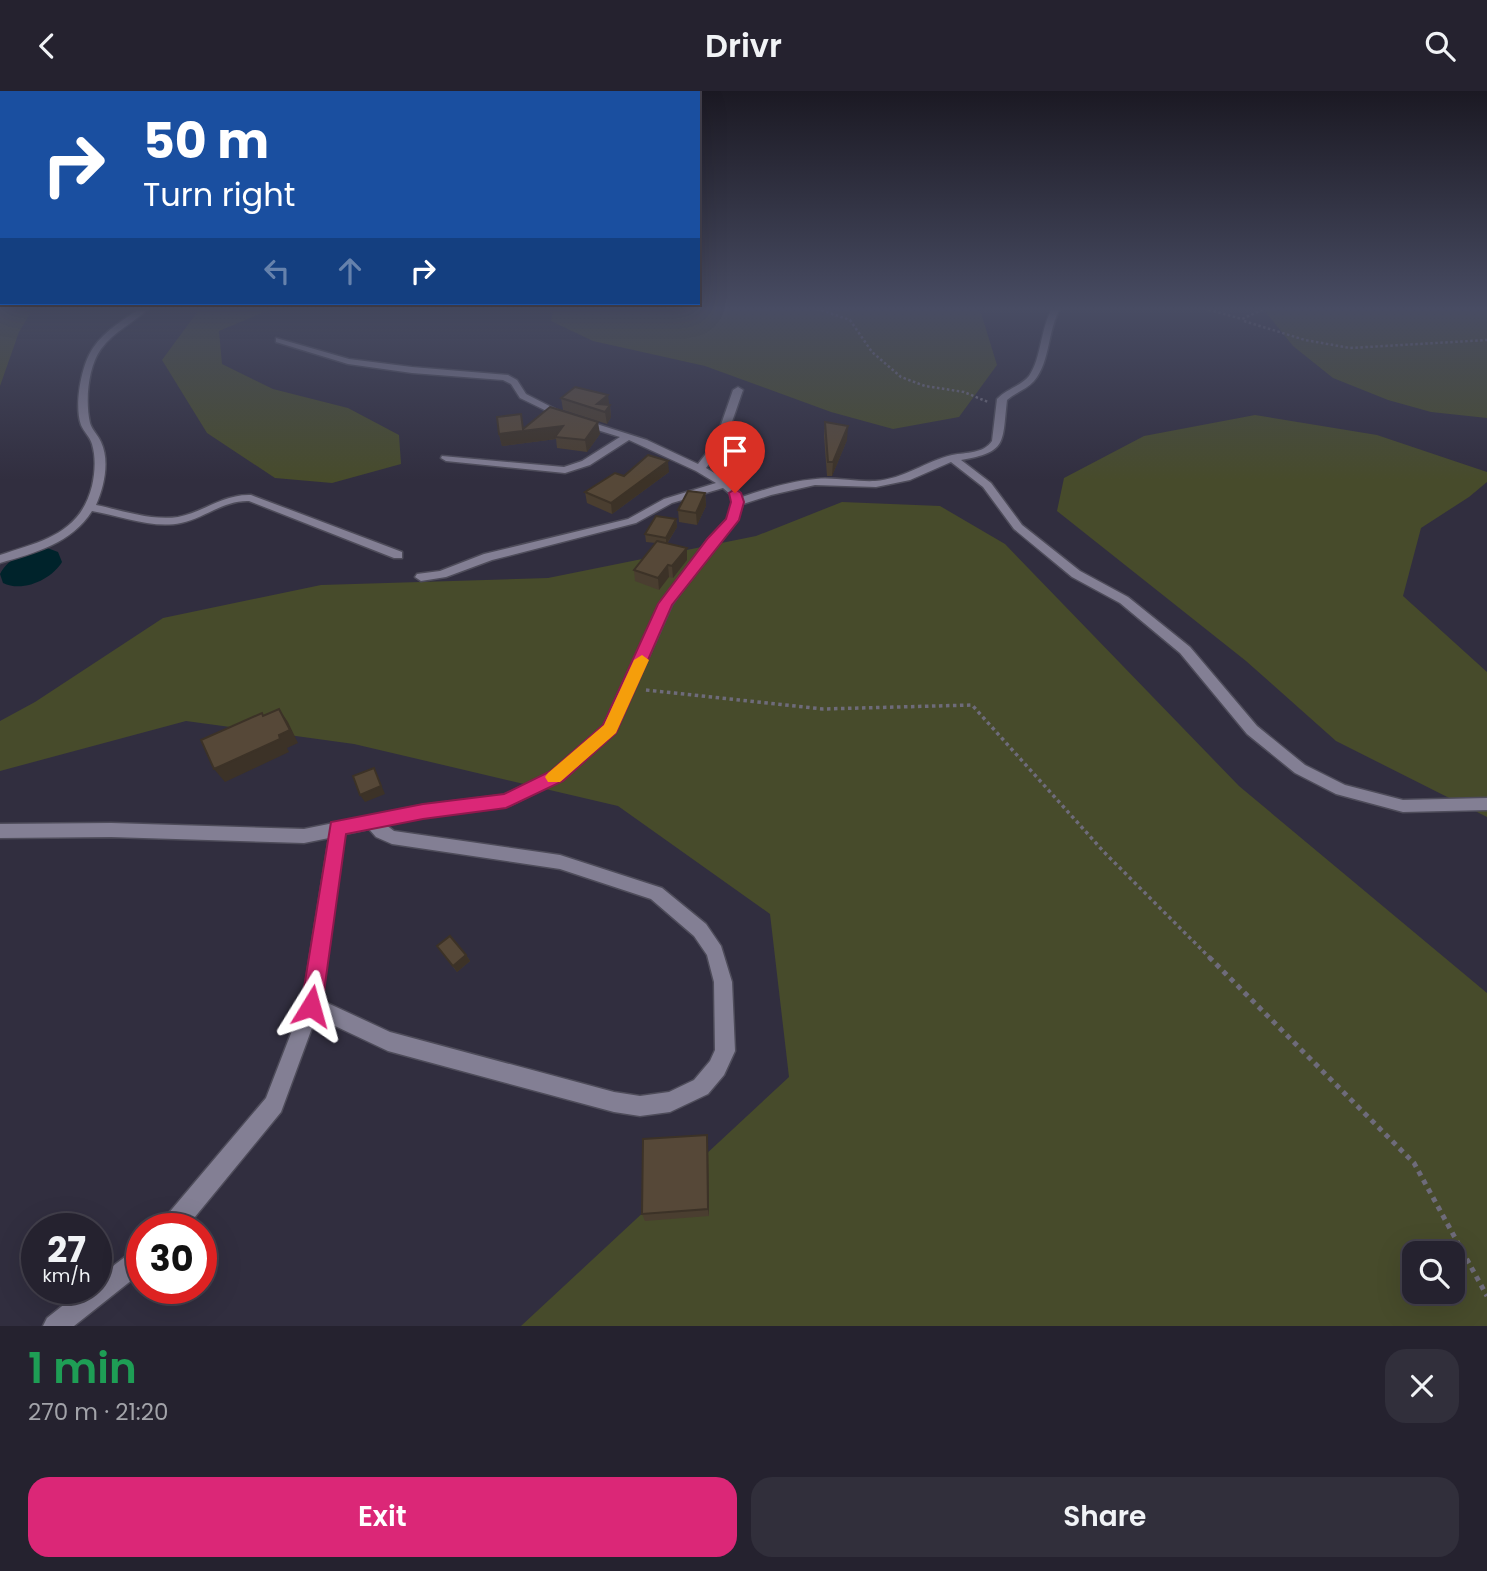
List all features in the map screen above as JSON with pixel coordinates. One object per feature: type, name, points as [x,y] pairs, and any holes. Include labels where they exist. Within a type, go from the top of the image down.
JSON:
[{"type":"street","points":[[0,559],[35,547],[70,530],[94,500],[101,463],[96,440],[84,422],[89,365]]},
{"type":"street","points":[[0,831],[111,830],[304,836],[371,821],[506,801],[557,776],[610,729],[666,604],[712,541],[732,520],[738,502],[735,493],[700,470],[627,437],[547,410],[523,396],[514,381],[505,377],[374,365]]},
{"type":"street","points":[[738,502],[814,482],[876,484],[906,478],[952,458],[983,453],[993,447],[996,441],[1002,399],[1009,392],[1026,384],[1036,372],[1038,365]]},
{"type":"street","points":[[700,470],[720,442],[738,390]]},
{"type":"street","points":[[446,458],[565,470],[586,463],[627,437]]},
{"type":"street","points":[[952,458],[987,485],[1018,527],[1076,573],[1124,600],[1185,650],[1252,730],[1300,769],[1341,790],[1403,806],[1487,804]]},
{"type":"street","points":[[421,577],[442,574],[511,551],[632,521],[668,501],[725,484]]},
{"type":"street","points":[[88,507],[173,521],[236,498],[251,498],[398,555]]},
{"type":"street","points":[[311,1006],[388,1041],[614,1102],[640,1106],[670,1102],[701,1087],[717,1069],[725,1051],[723,982],[715,952],[700,930],[656,893],[560,862],[392,837],[371,821]]},
{"type":"street","points":[[183,1213],[274,1105],[311,1006],[338,828]]},
{"type":"street","points":[[55,1326],[126,1271]]},
{"type":"path","points":[[885,365],[898,377],[923,385],[968,391],[999,408]]},
{"type":"path","points":[[629,689],[823,709],[972,705],[1104,852],[1414,1163],[1487,1296]]},
{"type":"shaded area","points":[[0,365],[8,365],[0,386]]},
{"type":"shaded area","points":[[165,365],[223,365],[273,389],[348,408],[399,435],[401,464],[332,483],[275,478],[207,433]]},
{"type":"shaded area","points":[[699,365],[997,365],[959,417],[893,429],[831,412]]},
{"type":"shaded area","points":[[1316,365],[1487,365],[1487,418],[1431,412],[1388,400],[1333,378]]},
{"type":"shaded area","points":[[1255,415],[1377,435],[1487,472],[1487,482],[1421,528],[1403,596],[1487,672],[1487,817],[1336,741],[1246,661],[1057,511],[1064,478],[1144,436]]},
{"type":"shaded area","points":[[842,502],[940,506],[1005,544],[1239,786],[1487,993],[1487,1326],[521,1326],[789,1077],[770,914],[618,806],[354,744],[186,721],[0,771],[0,721],[35,702],[163,618],[321,585],[548,578],[756,536]]},
{"type":"shaded area","points":[[42,546],[58,552],[62,562],[51,574],[28,585],[11,586],[3,583],[0,574],[8,563]]},
{"type":"building","points":[[575,387],[608,395],[597,404],[610,405],[605,412],[561,398]]},
{"type":"building","points":[[550,407],[598,422],[585,440],[555,437],[563,426],[499,434],[497,417],[521,414],[523,429]]},
{"type":"building","points":[[825,422],[848,426],[833,462],[828,462]]},
{"type":"building","points":[[648,455],[668,461],[611,503],[585,492],[615,473],[624,476]]},
{"type":"building","points":[[688,491],[705,493],[696,513],[678,510]]},
{"type":"building","points":[[656,516],[676,519],[666,538],[645,534]]},
{"type":"building","points":[[657,541],[687,548],[658,578],[634,570]]},
{"type":"building","points":[[279,709],[290,730],[279,735],[280,739],[214,769],[201,740],[262,713],[263,716]]},
{"type":"building","points":[[374,768],[381,786],[360,795],[353,776]]},
{"type":"building","points":[[450,936],[466,955],[453,966],[437,946]]},
{"type":"building","points":[[707,1135],[708,1209],[642,1214],[643,1139]]},
{"type":"slow traffic","points":[[554,777],[610,729],[642,660]]},
{"type":"route","points":[[311,1006],[338,828],[423,811],[506,801],[557,776],[610,729],[666,604],[712,541],[732,520],[738,502],[735,493]]}]
